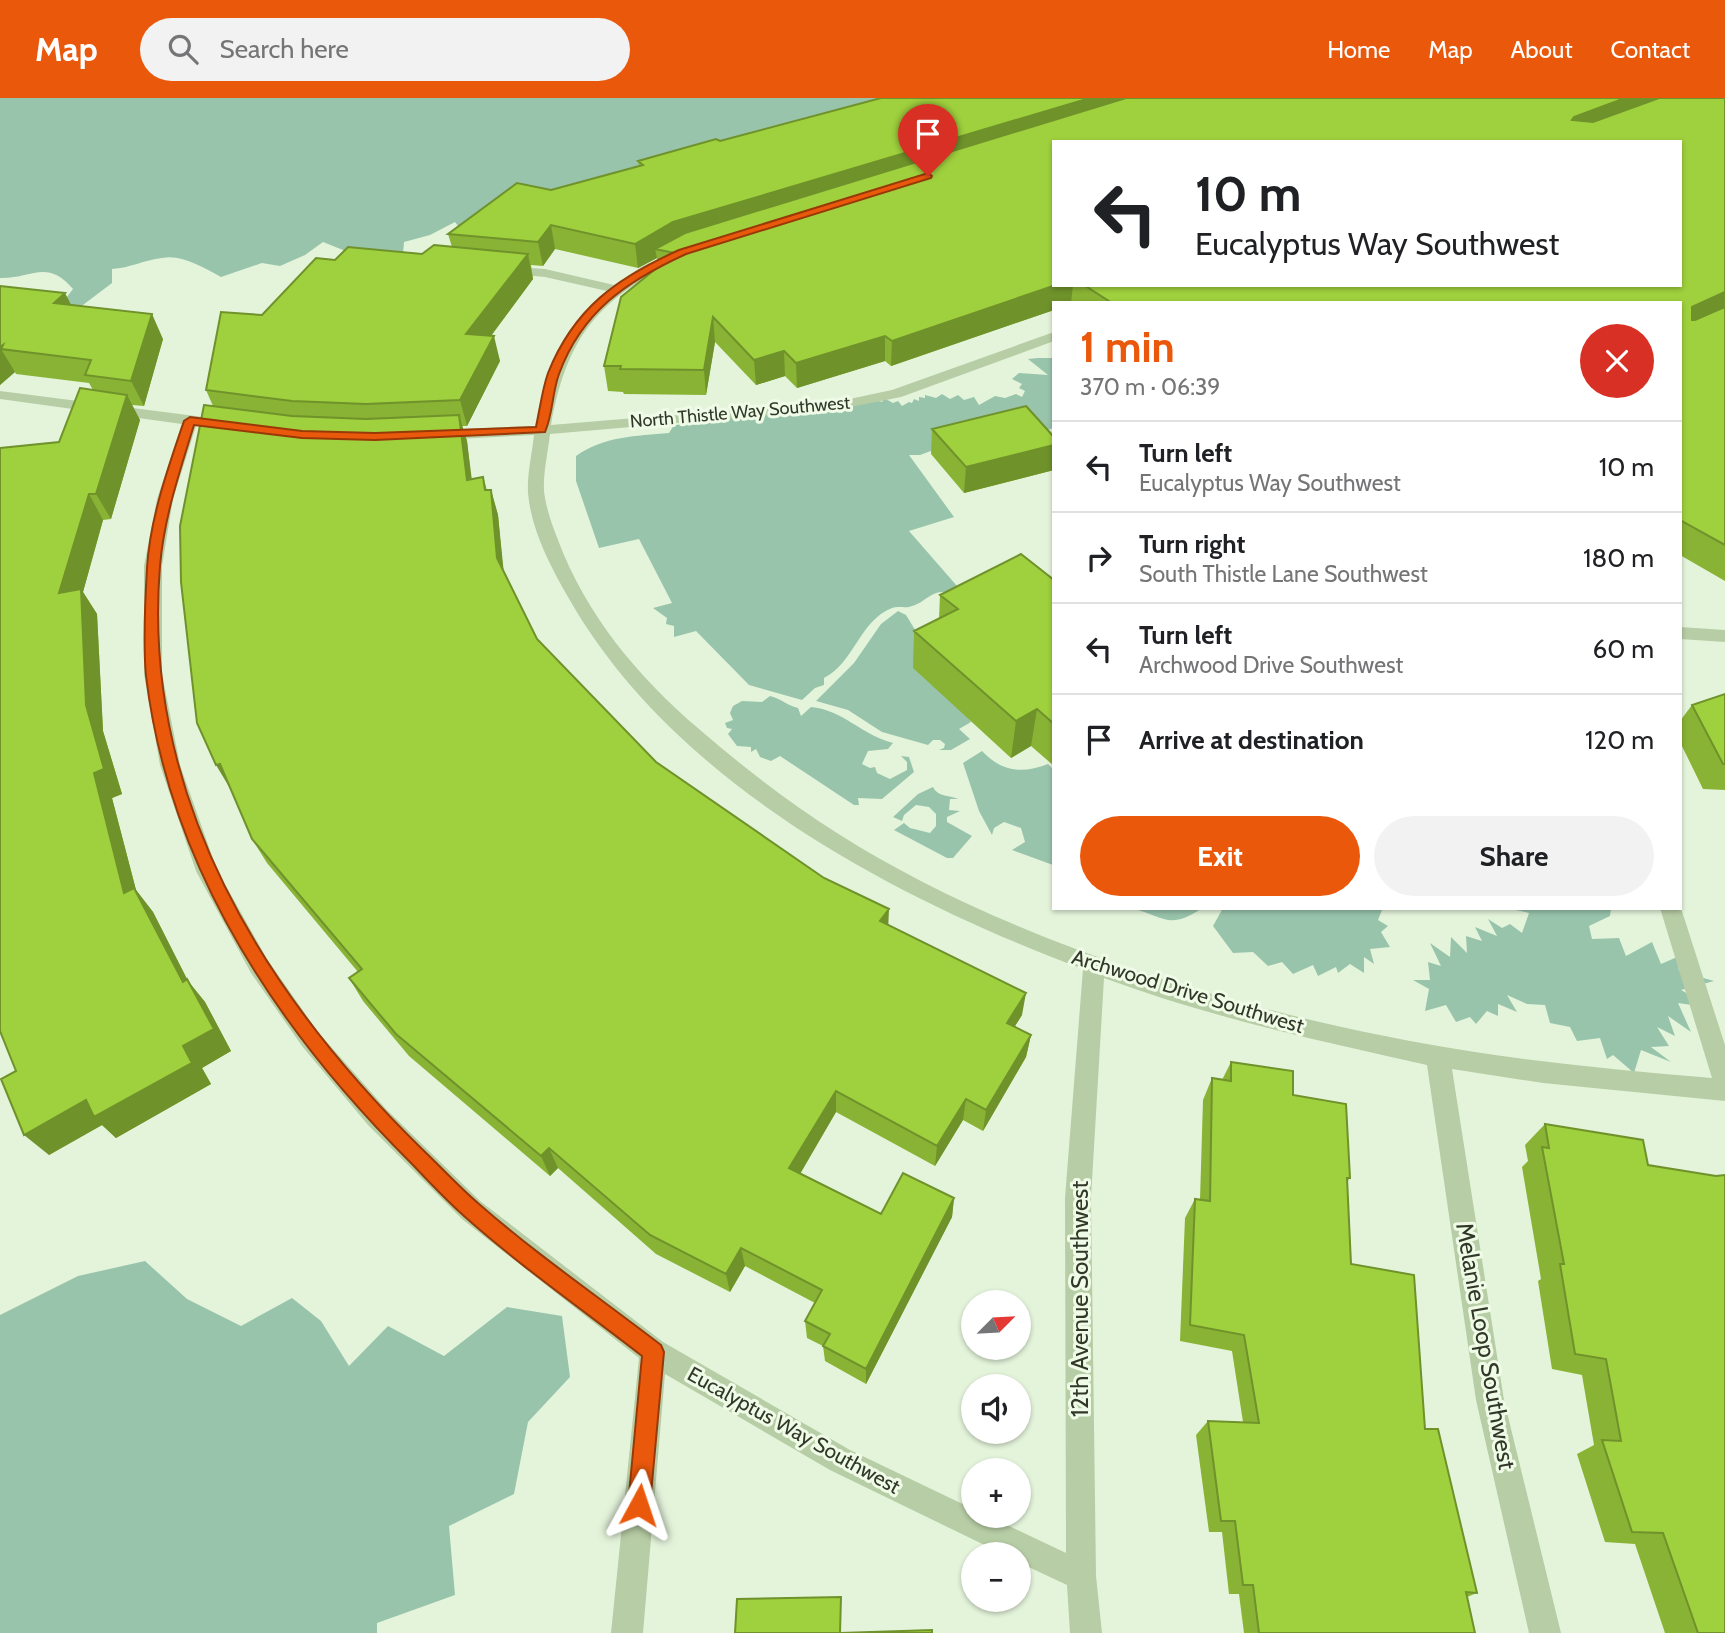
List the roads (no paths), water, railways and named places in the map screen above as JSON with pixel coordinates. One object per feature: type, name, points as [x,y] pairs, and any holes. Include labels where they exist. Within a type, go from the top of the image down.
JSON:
[{"type":"street","name":"Archwood Drive Southwest","points":[[695,248],[646,269],[615,289],[593,307],[570,339],[553,375],[541,430],[536,495],[550,539],[571,585],[605,644],[635,682],[741,778],[797,816],[899,878],[981,919],[1094,966],[1216,1004],[1438,1057],[1577,1076],[1725,1090]]},
{"type":"street","points":[[492,267],[545,272],[615,289]]},
{"type":"street","name":"North Thistle Way Southwest","points":[[417,436],[541,430],[840,405],[895,394],[1052,337]]},
{"type":"street","points":[[0,394],[215,424]]},
{"type":"street","name":"Eucalyptus Way Southwest","points":[[190,421],[164,499],[153,566],[153,674],[170,765],[207,871],[266,977],[310,1039],[377,1117],[471,1210],[653,1352],[840,1460],[1081,1576]]},
{"type":"street","points":[[1682,633],[1725,636]]},
{"type":"street","points":[[1672,910],[1725,1083]]},
{"type":"street","name":"12th Avenue Southwest","points":[[1086,1633],[1081,1576],[1077,1198],[1094,966]]},
{"type":"street","name":"Melanie Loop Southwest","points":[[1438,1057],[1490,1399],[1545,1633]]},
{"type":"street","points":[[627,1633],[653,1352]]}]
